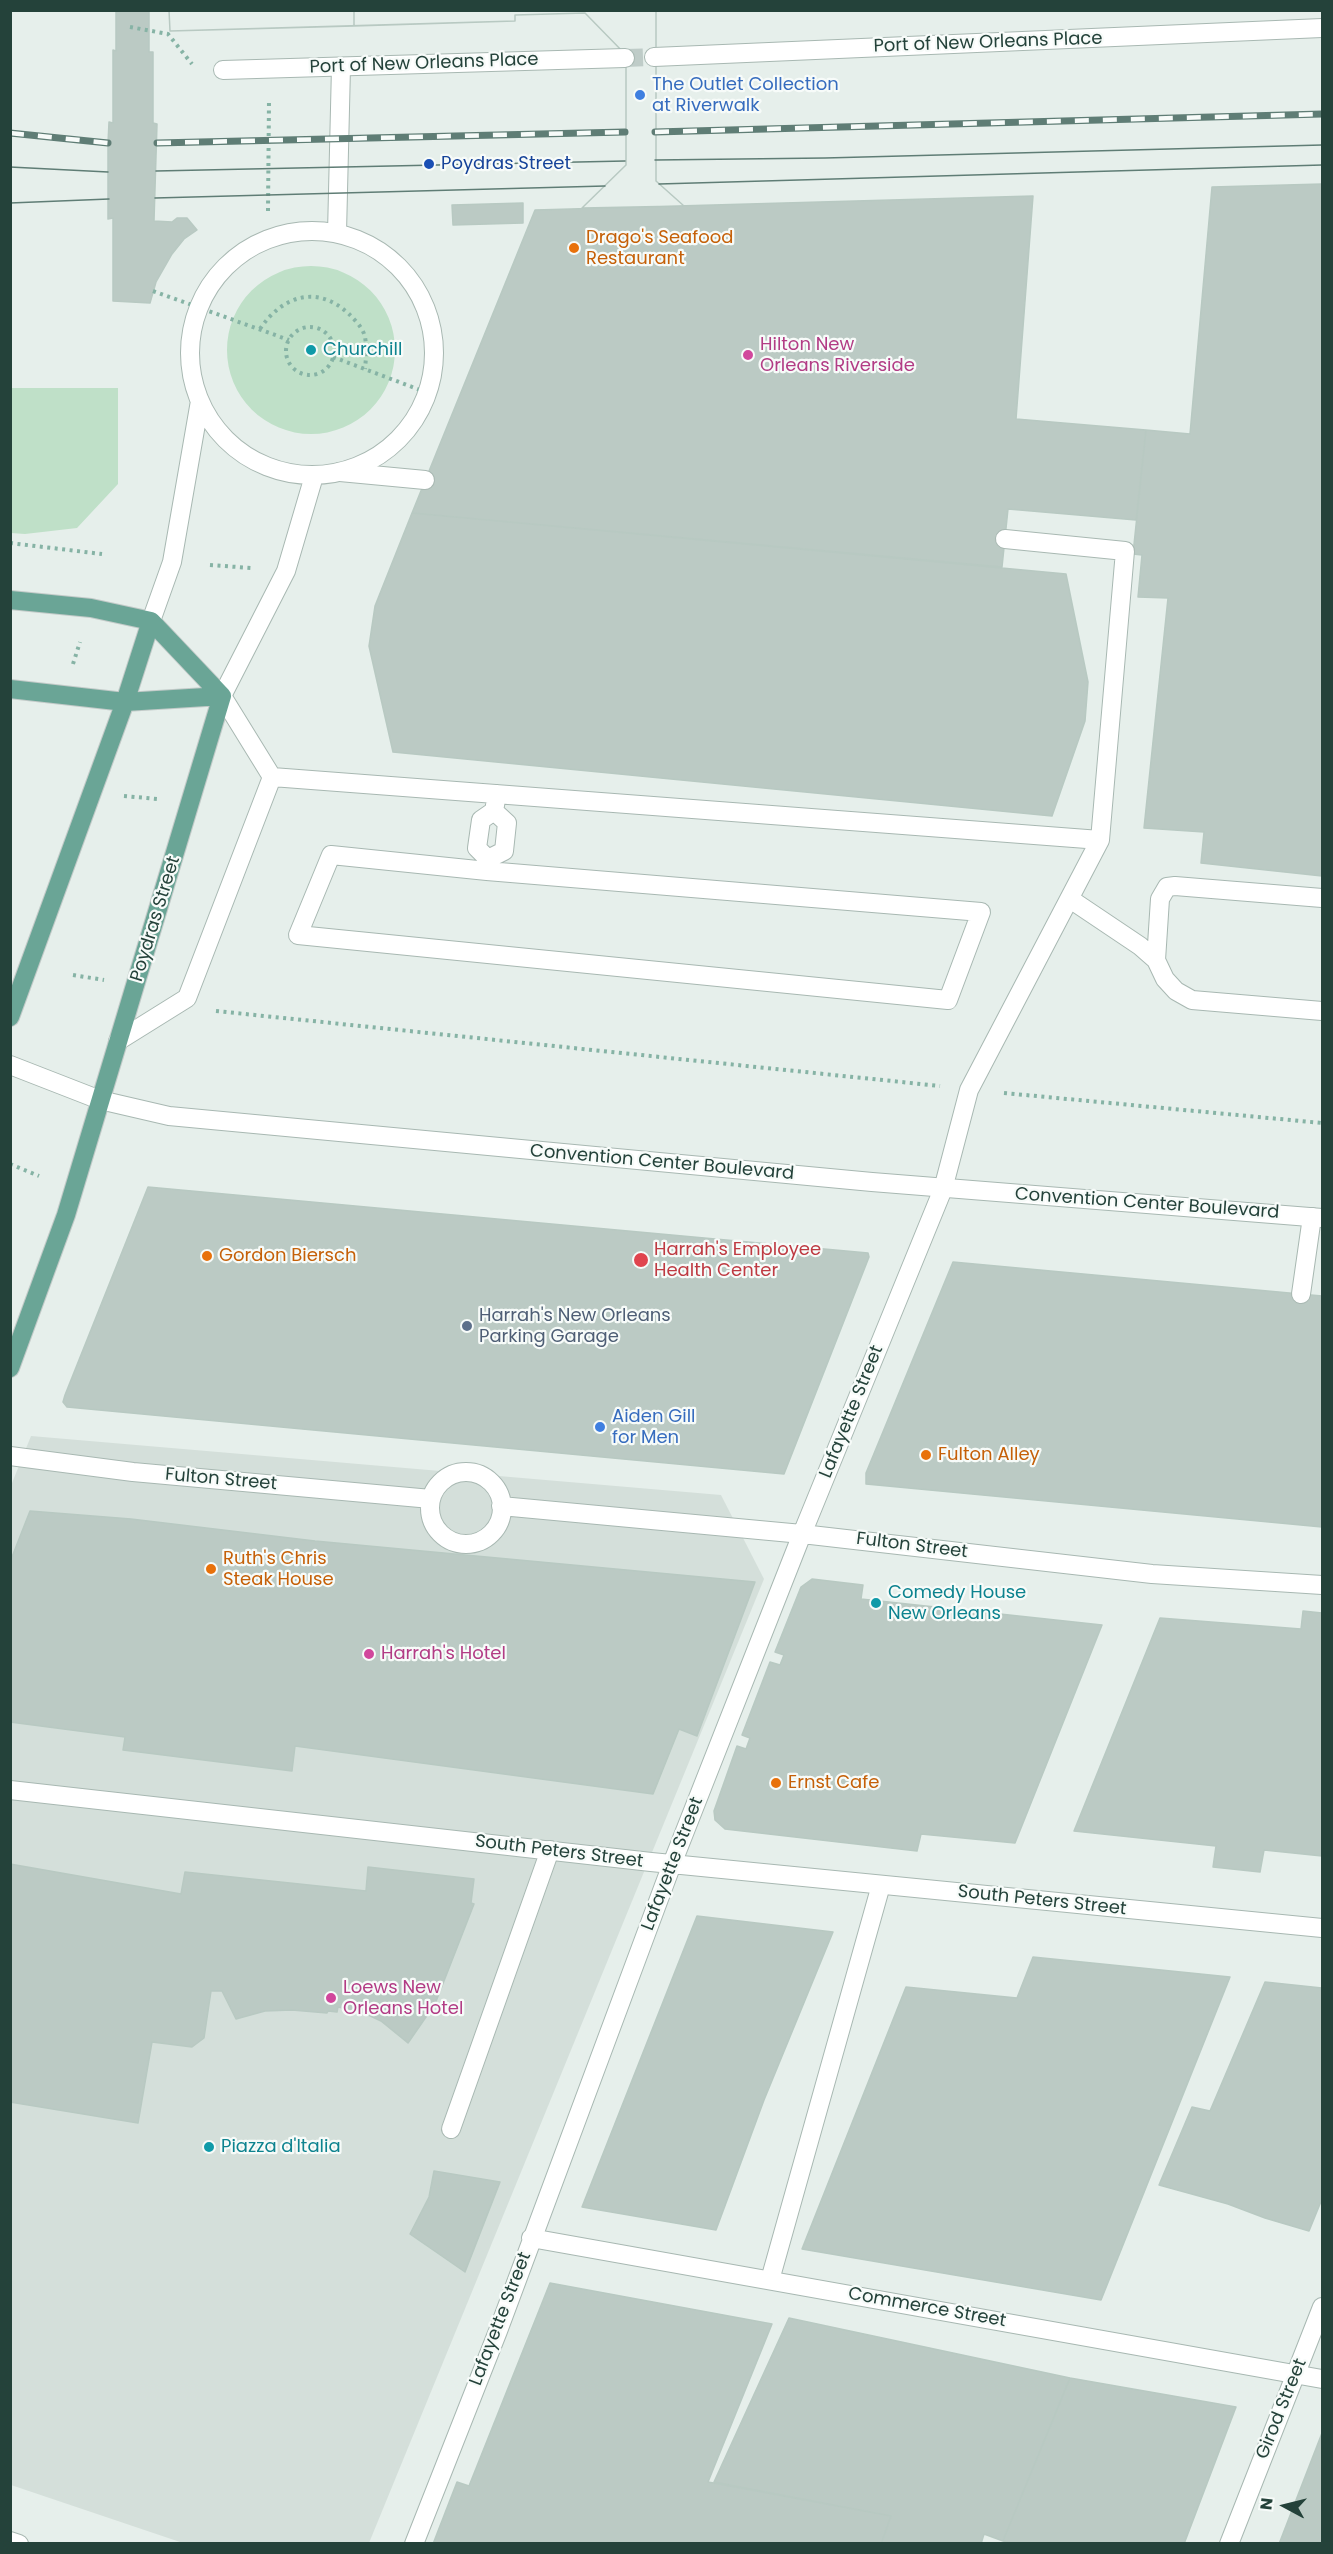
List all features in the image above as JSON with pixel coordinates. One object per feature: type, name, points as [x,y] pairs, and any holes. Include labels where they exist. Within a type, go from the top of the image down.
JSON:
[{"type":"main road","points":[[10,600],[91,608],[151,621],[222,696]]},
{"type":"main road","points":[[10,1017],[125,702],[151,621]]},
{"type":"main road","points":[[10,688],[125,702],[222,696]]},
{"type":"main road","name":"Poydras Street","points":[[10,1368],[66,1215],[222,696]]},
{"type":"street","name":"Port of New Orleans Place","points":[[654,57],[1323,28]]},
{"type":"street","name":"Port of New Orleans Place","points":[[224,70],[625,58]]},
{"type":"street","points":[[337,233],[341,67]]},
{"type":"street","points":[[303,230],[337,233],[370,245],[398,265],[418,292],[431,324],[434,359],[428,393],[414,420],[394,444],[369,461],[340,472],[314,476],[278,471],[245,456],[219,431],[200,401],[192,369],[191,337],[199,306],[216,277],[241,253],[271,237],[303,230]]},
{"type":"street","points":[[151,621],[172,562],[200,401]]},
{"type":"street","points":[[340,472],[425,480]]},
{"type":"street","name":"Poydras Street","points":[[222,696],[286,571],[314,476]]},
{"type":"street","points":[[272,777],[495,802],[1100,840],[1125,551],[1005,539]]},
{"type":"street","points":[[222,696],[272,777]]},
{"type":"street","points":[[118,1041],[187,998],[272,777]]},
{"type":"street","points":[[487,865],[477,848],[481,820],[495,802]]},
{"type":"street","points":[[487,865],[981,912],[948,1000],[298,934],[332,855],[487,865],[504,851],[507,824],[495,802]]},
{"type":"street","name":"Lafayette Street","points":[[414,2544],[498,2331],[672,1864],[802,1534],[943,1189],[969,1090],[1100,840]]},
{"type":"street","points":[[1156,960],[1160,899],[1167,887],[1323,898]]},
{"type":"street","points":[[1071,899],[1140,946],[1156,960],[1165,979],[1176,991],[1192,1000],[1323,1011]]},
{"type":"street","name":"Convention Center Boulevard","points":[[10,1065],[100,1100],[169,1116],[943,1189],[1317,1217]]},
{"type":"street","points":[[1301,1294],[1317,1217]]},
{"type":"street","name":"Fulton Street","points":[[10,1456],[133,1472],[431,1499]]},
{"type":"street","points":[[470,1472],[484,1477],[495,1486],[501,1506],[502,1512],[498,1525],[478,1542],[466,1544],[452,1541],[440,1533],[432,1520],[431,1499],[434,1491],[443,1480],[456,1473],[470,1472]]},
{"type":"street","name":"Fulton Street","points":[[501,1506],[802,1534],[1152,1574],[1323,1585]]},
{"type":"street","name":"South Peters Street","points":[[10,1790],[672,1864],[1323,1928]]},
{"type":"street","points":[[451,2129],[550,1850]]},
{"type":"street","points":[[770,2280],[882,1885]]},
{"type":"street","name":"Commerce Street","points":[[531,2238],[1323,2379]]},
{"type":"street","name":"Girod Street","points":[[1229,2544],[1323,2307]]},
{"type":"street","points":[[10,2541],[19,2544]]},
{"type":"path","points":[[153,291],[289,340]]},
{"type":"path","points":[[260,329],[270,314],[283,303],[302,297],[321,298],[338,304],[354,318],[364,334],[367,352],[365,369]]},
{"type":"path","points":[[301,328],[322,329],[332,341],[333,357],[330,365],[324,371],[308,375],[300,373],[289,362],[286,353],[289,340],[301,328]]},
{"type":"path","points":[[333,357],[428,393]]},
{"type":"path","points":[[10,543],[102,554]]},
{"type":"path","points":[[210,565],[253,568]]},
{"type":"path","points":[[73,665],[80,642]]},
{"type":"path","points":[[123,796],[159,799]]},
{"type":"path","points":[[73,975],[105,980]]},
{"type":"path","points":[[207,1010],[969,1090],[1323,1123]]},
{"type":"path","points":[[10,1164],[39,1176]]},
{"type":"shaded area","points":[[31,1436],[721,1495],[764,1579],[369,2543],[183,2543],[11,2485],[10,1488]]},
{"type":"green space","points":[[311,266],[327,267],[343,272],[371,290],[389,318],[394,334],[394,366],[389,382],[371,410],[343,428],[327,433],[311,434],[295,433],[279,428],[251,410],[233,382],[228,366],[227,350],[228,334],[233,318],[251,290],[279,272],[295,267]]},
{"type":"green space","points":[[10,388],[118,388],[118,484],[77,528],[25,534],[11,533]]},
{"type":"building","points":[[116,10],[149,10],[149,52],[153,52],[153,123],[157,124],[154,221],[172,222],[177,218],[187,218],[197,230],[184,239],[172,254],[156,282],[150,303],[113,301],[113,218],[108,219],[108,143],[109,122],[113,123],[113,50],[116,51]]},
{"type":"building","name":"The Outlet Collection at Riverwalk","points":[[169,10],[656,10],[656,181],[684,206],[582,208],[626,165],[626,55],[585,13],[515,15],[515,21],[170,31]]},
{"type":"building","points":[[169,10],[354,10],[354,26],[170,31]]},
{"type":"building","name":"The Outlet Collection at Riverwalk","points":[[354,10],[656,10],[656,181],[684,206],[582,208],[626,165],[626,55],[585,13],[515,15],[515,21],[354,26]]},
{"type":"building","points":[[1322,184],[1322,876],[1201,863],[1204,832],[1144,828],[1168,598],[1138,597],[1142,555],[1133,554],[1146,430],[1190,434],[1212,187]]},
{"type":"building","name":"Hilton New Orleans Riverside","points":[[1033,196],[1016,419],[1146,430],[1136,520],[1008,509],[1002,567],[412,513],[535,210]]},
{"type":"building","points":[[523,203],[523,223],[453,225],[452,205]]},
{"type":"building","points":[[412,513],[1066,574],[1088,682],[1085,721],[1052,816],[393,752],[369,646],[375,606]]},
{"type":"building","name":"Harrah's New Orleans Parking Garage","points":[[148,1187],[868,1253],[869,1257],[784,1474],[67,1407],[63,1402],[65,1395]]},
{"type":"building","points":[[953,1262],[1322,1296],[1322,1527],[866,1484],[866,1473]]},
{"type":"building","name":"Harrah's Hotel","points":[[30,1511],[131,1519],[315,1541],[755,1582],[697,1736],[679,1729],[653,1794],[295,1746],[292,1771],[123,1750],[125,1737],[10,1722],[10,1562]]},
{"type":"building","points":[[812,1579],[863,1585],[861,1599],[1102,1625],[1015,1843],[921,1834],[917,1851],[725,1829],[715,1820],[714,1811],[737,1746],[746,1749],[750,1738],[742,1735],[770,1662],[780,1665],[784,1655],[775,1652],[801,1587]]},
{"type":"building","points":[[1303,1611],[1322,1613],[1322,1856],[1264,1850],[1260,1872],[1213,1867],[1216,1846],[1074,1831],[1160,1618],[1301,1629]]},
{"type":"building","name":"Loews New Orleans Hotel","points":[[10,1864],[181,1894],[185,1872],[366,1891],[368,1867],[474,1879],[471,1903],[474,1904],[435,2004],[408,2043],[381,2021],[362,2012],[338,2007],[337,2012],[265,2011],[236,2019],[222,1991],[211,1991],[204,2038],[192,2047],[152,2042],[138,2123],[10,2102]]},
{"type":"building","points":[[697,1916],[833,1932],[764,2100],[716,2230],[582,2207]]},
{"type":"building","points":[[1033,1957],[1230,1977],[1101,2300],[802,2249],[906,1987],[1017,1998]]},
{"type":"building","points":[[1265,1982],[1322,1988],[1322,2199],[1309,2231],[1228,2204],[1159,2185],[1192,2107],[1210,2111]]},
{"type":"building","points":[[434,2171],[500,2182],[465,2272],[410,2234],[429,2197]]},
{"type":"building","points":[[550,2283],[772,2324],[708,2482],[891,2516],[881,2544],[433,2544],[457,2482],[469,2486]]},
{"type":"building","points":[[789,2318],[1070,2378],[1003,2541],[984,2534],[981,2544],[881,2544],[891,2516],[714,2482]]},
{"type":"building","points":[[1070,2378],[1236,2407],[1184,2544],[1015,2544],[1003,2541]]},
{"type":"building","points":[[1322,2433],[1322,2544],[1279,2544]]},
{"type":"tunnel","points":[[625,58],[654,57]]},
{"type":"tram line","points":[[655,160],[825,158],[1322,145]]},
{"type":"tram line","points":[[156,171],[625,161]]},
{"type":"tram line","points":[[659,184],[1322,165]]},
{"type":"tram line","points":[[10,167],[108,172]]},
{"type":"tram line","points":[[155,198],[605,186]]},
{"type":"tram line","points":[[10,203],[109,199]]},
{"type":"railway","points":[[655,132],[1322,114]]},
{"type":"railway","points":[[157,143],[625,132]]},
{"type":"railway","points":[[10,133],[108,143]]},
{"type":"place","name":"The Outlet Collection at Riverwalk","points":[[640,95]]},
{"type":"place","name":"Poydras Street","points":[[429,164]]},
{"type":"place","name":"Drago's Seafood Restaurant","points":[[574,248]]},
{"type":"place","name":"Churchill","points":[[311,350]]},
{"type":"place","name":"Hilton New Orleans Riverside","points":[[748,355]]},
{"type":"place","name":"Gordon Biersch","points":[[207,1256]]},
{"type":"place","name":"Harrah's Employee Health Center","points":[[641,1260]]},
{"type":"place","name":"Harrah's New Orleans Parking Garage","points":[[467,1326]]},
{"type":"place","name":"Aiden Gill for Men","points":[[600,1427]]},
{"type":"place","name":"Fulton Alley","points":[[926,1455]]},
{"type":"place","name":"Ruth's Chris Steak House","points":[[211,1569]]},
{"type":"place","name":"Comedy House New Orleans","points":[[876,1603]]},
{"type":"place","name":"Harrah's Hotel","points":[[369,1654]]},
{"type":"place","name":"Ernst Cafe","points":[[776,1783]]},
{"type":"place","name":"Loews New Orleans Hotel","points":[[331,1998]]},
{"type":"place","name":"Piazza d'Italia","points":[[209,2147]]}]
